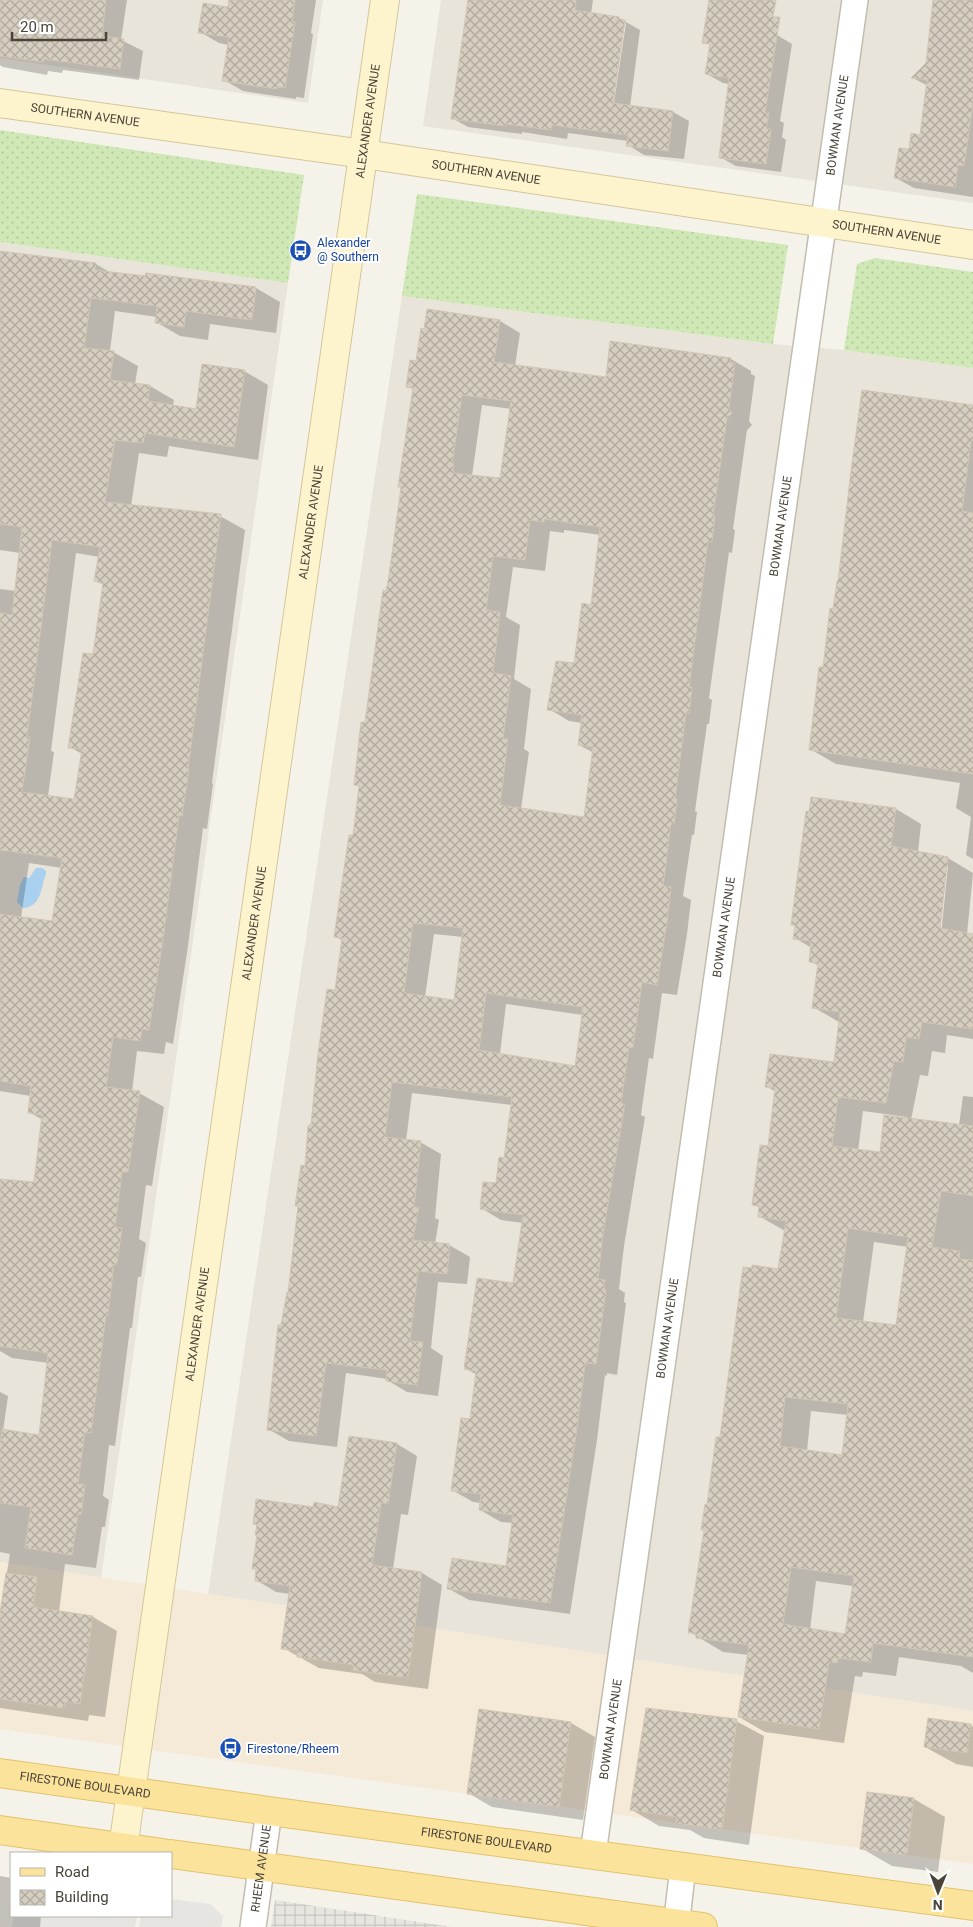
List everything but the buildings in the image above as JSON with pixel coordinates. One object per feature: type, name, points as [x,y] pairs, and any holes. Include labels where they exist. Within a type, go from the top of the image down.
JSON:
[{"type":"main road","name":"FIRESTONE BOULEVARD","points":[[0,1773],[132,1790],[269,1812],[973,1906]]},
{"type":"main road","points":[[0,1830],[155,1852]]},
{"type":"main road","points":[[172,1854],[685,1926]]},
{"type":"street","name":"ALEXANDER AVENUE","points":[[123,1848],[385,0]]},
{"type":"street","name":"BOWMAN AVENUE","points":[[593,1854],[855,0]]},
{"type":"street","name":"SOUTHERN AVENUE","points":[[0,103],[364,154],[973,245]]},
{"type":"street","name":"RHEEM AVENUE","points":[[253,1927],[269,1812]]},
{"type":"street","points":[[683,1867],[685,1926]]},
{"type":"shaded area","points":[[0,0],[323,0],[308,103],[0,58]]},
{"type":"shaded area","points":[[441,0],[973,0],[973,203],[423,126]]},
{"type":"shaded area","points":[[0,242],[288,283],[101,1578],[0,1562]]},
{"type":"shaded area","points":[[402,296],[773,344],[844,350],[973,368],[973,1711],[208,1594]]},
{"type":"shaded area","points":[[0,1562],[973,1711],[973,1864],[0,1729]]},
{"type":"shaded area","points":[[172,1899],[210,1904],[223,1916],[221,1927],[139,1927],[141,1917],[172,1917]]},
{"type":"shaded area","points":[[275,1900],[452,1927],[271,1927]]},
{"type":"shaded area","points":[[14,1917],[137,1917],[135,1927],[12,1927]]},
{"type":"green space","points":[[0,130],[304,175],[288,283],[0,242]]},
{"type":"green space","points":[[417,194],[788,245],[773,344],[402,296]]},
{"type":"green space","points":[[875,258],[973,272],[973,368],[844,350],[857,264]]},
{"type":"water","points":[[36,868],[42,868],[46,871],[41,893],[32,906],[23,908],[17,902],[20,885],[24,877],[29,878]]},
{"type":"place","name":"Alexander @ Southern","points":[[301,250]]},
{"type":"place","name":"Firestone/Rheem","points":[[231,1749]]}]
